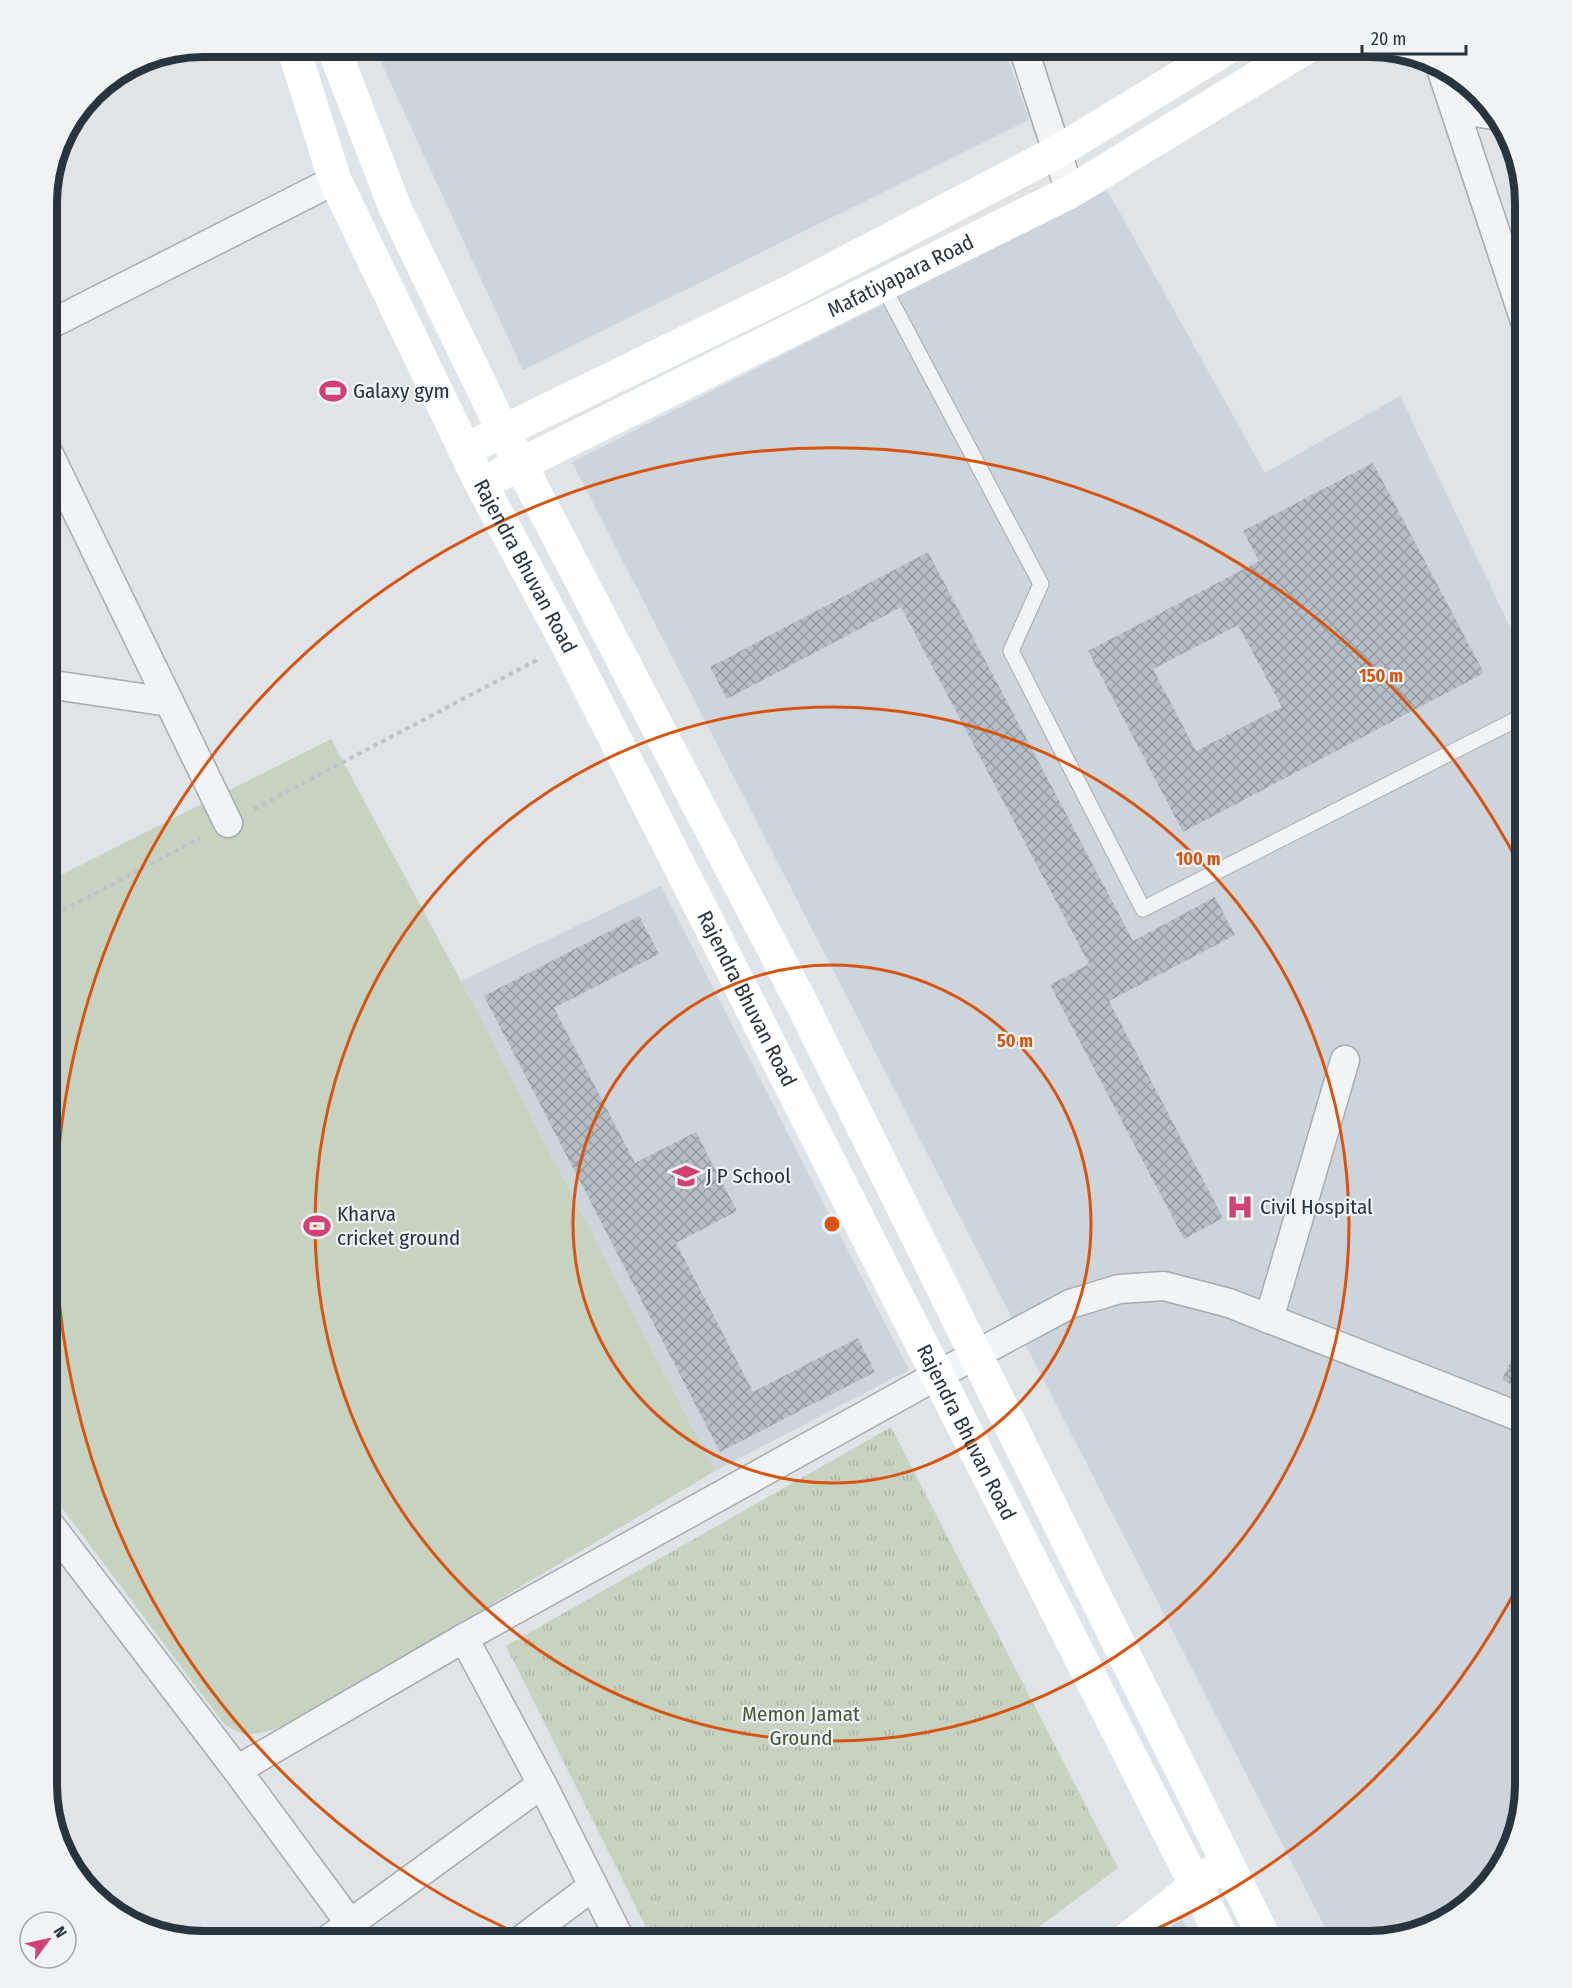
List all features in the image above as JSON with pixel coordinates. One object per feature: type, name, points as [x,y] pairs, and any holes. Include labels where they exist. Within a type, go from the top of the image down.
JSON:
[{"type":"street","name":"Rajendra Bhuvan Road","points":[[296,57],[335,180],[481,484],[567,644],[1219,1931]]},
{"type":"street","points":[[303,78],[331,57]]},
{"type":"street","points":[[336,57],[396,210],[503,431],[826,1053],[1261,1931]]},
{"type":"street","points":[[1026,57],[1070,192]]},
{"type":"street","points":[[465,449],[791,291],[1057,152],[1213,57]]},
{"type":"street","name":"Mafatiyapara Road","points":[[481,484],[1070,192],[1291,57]]},
{"type":"street","points":[[1445,79],[1515,288]]},
{"type":"street","points":[[1456,109],[1484,114]]},
{"type":"street","points":[[57,321],[335,180]]},
{"type":"street","points":[[386,285],[423,265]]},
{"type":"street","points":[[57,471],[228,823]]},
{"type":"street","points":[[57,685],[169,702]]},
{"type":"street","points":[[784,1074],[826,1053]]},
{"type":"street","points":[[1269,1319],[1345,1060]]},
{"type":"street","points":[[237,1770],[464,1638],[936,1376],[1070,1304],[1119,1289],[1164,1286],[1229,1303],[1515,1415]]},
{"type":"street","points":[[57,1535],[237,1770],[355,1931]]},
{"type":"street","points":[[464,1638],[542,1784],[616,1931]]},
{"type":"street","points":[[358,1931],[542,1784]]},
{"type":"street","points":[[1138,1931],[1226,1861]]},
{"type":"street","points":[[533,1931],[593,1886]]},
{"type":"lane","points":[[883,286],[1041,584],[1011,651],[1143,909],[1515,721]]},
{"type":"path","points":[[57,914],[567,644]]},
{"type":"shaded area","points":[[379,57],[1007,57],[1029,120],[523,370]]},
{"type":"shaded area","name":"Civil Hospital","points":[[1107,190],[1265,473],[1400,396],[1511,629],[1515,629],[1514,1804],[1507,1832],[1490,1866],[1465,1895],[1434,1916],[1388,1930],[1327,1931],[572,462]]},
{"type":"shaded area","name":"J P School","points":[[661,886],[909,1370],[715,1471],[461,981]]},
{"type":"shaded area","points":[[1180,1916],[1188,1931],[1161,1931]]},
{"type":"green space","name":"Kharva cricket ground","points":[[331,739],[461,981],[715,1471],[292,1723],[266,1732],[245,1735],[225,1725],[57,1501],[57,877]]},
{"type":"green space","name":"Memon Jamat Ground","points":[[891,1427],[1118,1868],[1033,1931],[648,1931],[506,1646]]},
{"type":"building","points":[[1373,463],[1484,673],[1183,832],[1088,651],[1259,561],[1243,531]],"holes":[[[1238,625],[1282,707],[1196,751],[1153,669]]]},
{"type":"building","points":[[928,552],[1133,941],[1215,897],[1235,935],[1109,1001],[1223,1218],[1184,1239],[1050,985],[1089,964],[901,607],[727,699],[710,667]]},
{"type":"building","points":[[639,916],[659,954],[554,1008],[635,1163],[696,1132],[737,1211],[676,1243],[753,1392],[858,1338],[875,1372],[720,1452],[484,996]]},
{"type":"building","points":[[1515,1351],[1515,1386],[1502,1380]]},
{"type":"place","name":"Galaxy gym","points":[[333,391]]},
{"type":"place","name":"J P School","points":[[686,1176]]},
{"type":"place","name":"Civil Hospital","points":[[1240,1207]]},
{"type":"place","name":"Kharva cricket ground","points":[[317,1226]]}]
